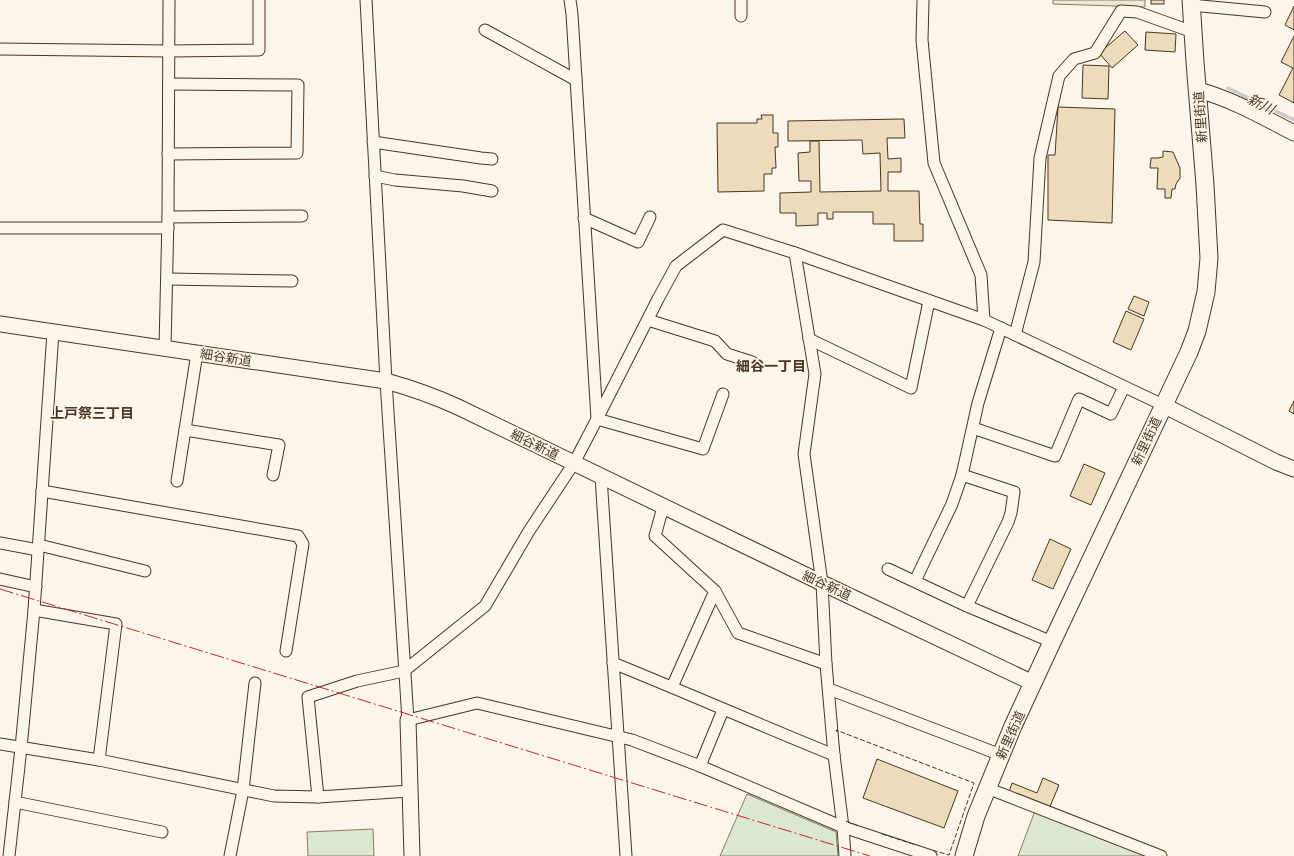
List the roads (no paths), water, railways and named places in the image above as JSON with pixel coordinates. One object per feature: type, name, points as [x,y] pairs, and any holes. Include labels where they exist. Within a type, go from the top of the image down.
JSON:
[{"type":"main road","name":"新里街道","points":[[964,856],[976,816],[1001,755],[1052,642],[1189,352],[1197,331],[1206,292],[1209,239],[1191,2]]},
{"type":"street","points":[[165,348],[168,228],[169,0]]},
{"type":"street","points":[[0,50],[259,50],[259,0]]},
{"type":"street","points":[[366,0],[386,381],[408,720],[412,856]]},
{"type":"street","points":[[570,0],[597,419]]},
{"type":"street","points":[[741,0],[741,16]]},
{"type":"street","points":[[923,0],[922,40],[934,163],[981,275],[984,320]]},
{"type":"street","points":[[1191,2],[1265,12]]},
{"type":"street","points":[[1015,335],[1034,262],[1040,158],[1059,76],[1074,60],[1095,53],[1121,11],[1137,12],[1193,32]]},
{"type":"street","points":[[486,30],[576,80]]},
{"type":"street","points":[[168,154],[297,153],[298,85],[169,84]]},
{"type":"street","points":[[1198,90],[1231,102],[1294,132]]},
{"type":"street","points":[[373,142],[492,159]]},
{"type":"street","points":[[375,176],[395,180],[463,186],[492,192]]},
{"type":"street","points":[[168,217],[302,216]]},
{"type":"street","points":[[584,218],[638,242],[650,218]]},
{"type":"street","points":[[0,228],[168,228]]},
{"type":"street","points":[[318,797],[308,696],[358,681],[404,671],[485,606],[529,531],[574,463],[676,266],[723,230],[795,253],[984,320],[1163,405],[1276,462],[1294,469]]},
{"type":"street","points":[[795,253],[814,374],[804,454],[822,583],[826,664],[845,856]]},
{"type":"street","points":[[167,279],[292,281]]},
{"type":"street","points":[[809,339],[911,388],[929,300]]},
{"type":"street","points":[[648,320],[715,341],[727,354],[752,362]]},
{"type":"street","name":"細谷新道","points":[[0,324],[386,381],[434,396],[1033,683]]},
{"type":"street","points":[[915,581],[952,504],[962,475],[989,364],[1001,328]]},
{"type":"street","points":[[9,856],[36,587],[53,332]]},
{"type":"street","points":[[177,481],[197,353]]},
{"type":"street","points":[[973,428],[1055,456],[1079,399],[1111,414],[1124,387]]},
{"type":"street","points":[[597,419],[704,449],[723,394]]},
{"type":"street","points":[[185,430],[279,445],[274,475]]},
{"type":"street","points":[[962,475],[1014,492],[1008,522],[967,606]]},
{"type":"street","points":[[601,477],[626,856]]},
{"type":"street","points":[[42,491],[298,536],[303,544],[286,651]]},
{"type":"street","points":[[663,507],[655,536],[715,591],[738,633],[826,664]]},
{"type":"street","points":[[0,543],[39,548],[145,571]]},
{"type":"street","points":[[888,569],[967,606],[1052,642]]},
{"type":"street","points":[[0,579],[36,587]]},
{"type":"street","points":[[672,687],[715,591]]},
{"type":"street","points":[[34,610],[116,624],[99,760]]},
{"type":"street","points":[[613,663],[834,755]]},
{"type":"street","points":[[230,856],[243,790],[255,683]]},
{"type":"street","points":[[829,690],[1001,755]]},
{"type":"street","points":[[408,720],[477,703],[619,736],[700,766],[843,826],[931,856]]},
{"type":"street","points":[[700,766],[723,710]]},
{"type":"street","points":[[0,744],[99,760],[274,796],[318,797],[410,791]]},
{"type":"street","points":[[987,788],[1161,856]]},
{"type":"street","points":[[15,802],[162,832]]},
{"type":"waterway","name":"新川","points":[[1228,88],[1294,120]]},
{"type":"district","name":"細谷一丁目","points":[[771,366]]},
{"type":"district","name":"上戸祭三丁目","points":[[92,413]]}]
